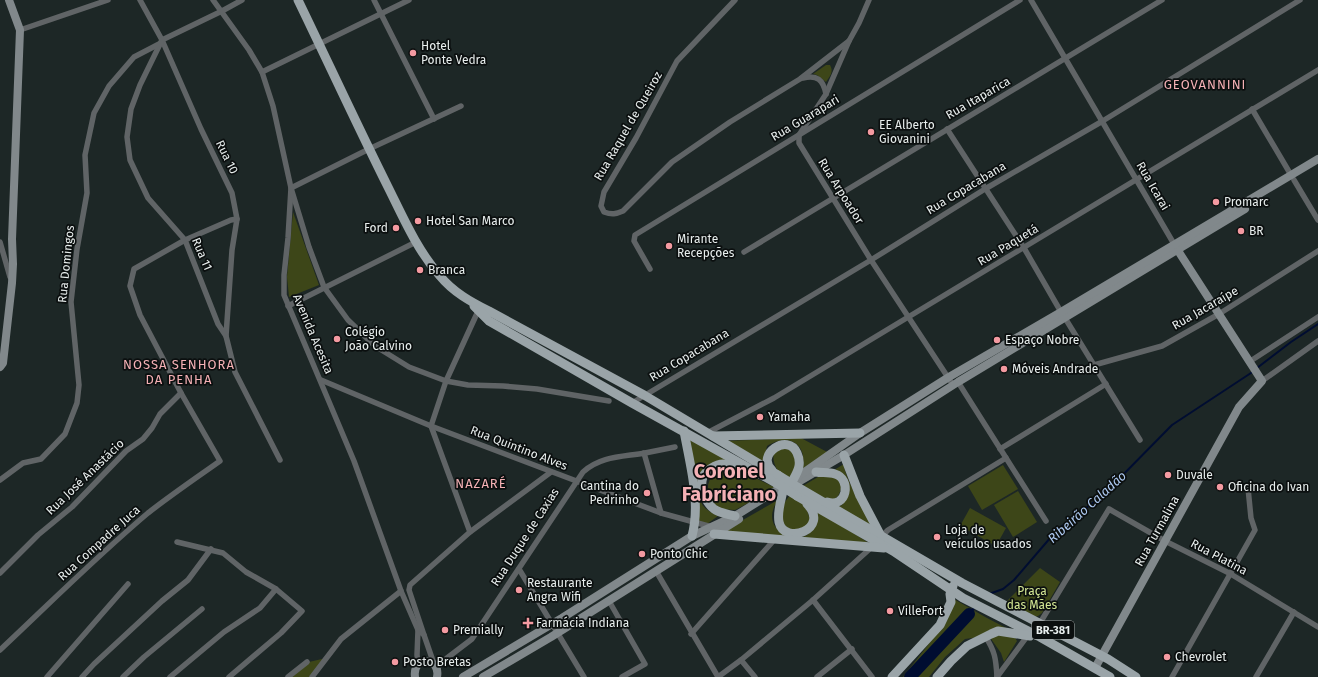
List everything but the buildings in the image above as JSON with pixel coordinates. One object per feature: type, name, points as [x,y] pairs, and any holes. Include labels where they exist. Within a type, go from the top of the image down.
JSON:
[{"type":"main road","points":[[0,368],[2,363],[12,283],[12,239],[20,30],[9,0]]},
{"type":"main road","points":[[298,0],[369,149],[416,242],[432,267],[450,287],[477,307],[644,395],[710,435],[939,582],[950,592],[952,602],[940,625],[892,677]]},
{"type":"main road","points":[[1293,178],[1318,159]]},
{"type":"main road","points":[[463,677],[552,624],[692,536],[713,531],[816,472],[1063,315],[1293,178],[1318,166]]},
{"type":"main road","name":"Rua Icarai","points":[[1175,247],[1261,381]]},
{"type":"main road","points":[[477,307],[489,321],[632,403],[751,468],[776,477]]},
{"type":"main road","points":[[482,677],[558,633],[656,572],[734,516],[793,480],[860,433],[948,377],[1063,315]]},
{"type":"main road","name":"Rua Turmalina","points":[[1095,668],[1239,407],[1261,381]]},
{"type":"main road","points":[[684,431],[696,511],[696,523],[692,536]]},
{"type":"main road","points":[[710,435],[860,433]]},
{"type":"main road","points":[[776,477],[768,465],[768,456],[778,446],[786,444],[796,450],[799,461],[799,469],[793,480]]},
{"type":"main road","points":[[844,455],[877,542]]},
{"type":"main road","points":[[734,516],[714,509],[708,502],[702,488],[702,478],[707,471],[714,466],[722,464],[751,468]]},
{"type":"main road","points":[[800,494],[832,504],[837,503],[844,496],[846,488],[844,483],[837,475],[816,472]]},
{"type":"main road","points":[[783,491],[778,512],[778,520],[781,528],[796,534],[804,532],[811,527],[814,518],[813,511],[800,494]]},
{"type":"main road","points":[[822,500],[877,542],[962,583]]},
{"type":"main road","points":[[713,531],[775,539],[877,542]]},
{"type":"main road","points":[[950,592],[956,585],[962,583]]},
{"type":"main road","name":"BR-381","points":[[962,583],[1102,656],[1136,677]]},
{"type":"main road","name":"BR-381","points":[[950,592],[1040,638],[1110,677]]},
{"type":"main road","points":[[937,677],[950,661],[967,646],[998,631],[1040,638]]},
{"type":"main road","points":[[414,676],[415,668],[418,664],[426,661],[438,672]]},
{"type":"street","points":[[20,30],[108,0]]},
{"type":"street","name":"Rua 10","points":[[140,0],[162,41],[201,129],[232,193],[237,219],[232,250],[226,336]]},
{"type":"street","name":"Avenida Acesita","points":[[213,0],[222,11],[262,72],[273,106],[291,188],[284,275],[284,295],[354,461],[401,591],[418,630],[418,664]]},
{"type":"street","name":"Rua Domingos","points":[[0,480],[23,463],[41,459],[65,434],[77,403],[79,385],[71,302],[77,249],[87,193],[85,155],[94,113],[110,86],[134,58],[162,41],[242,0]]},
{"type":"street","points":[[374,0],[434,119]]},
{"type":"street","points":[[262,72],[409,0]]},
{"type":"street","name":"Rua Raquel de Queiroz","points":[[735,0],[677,62],[636,138],[604,192],[601,206],[604,212],[610,215],[623,211],[672,162],[730,122],[800,79],[849,42]]},
{"type":"street","points":[[799,135],[826,94],[869,0]]},
{"type":"street","name":"Rua Guarapari","points":[[650,269],[634,241],[635,235],[1020,0]]},
{"type":"street","name":"Rua Icarai","points":[[1030,0],[1175,247]]},
{"type":"street","name":"Rua Itaparica","points":[[744,252],[1162,0]]},
{"type":"street","name":"Rua Copacabana","points":[[632,403],[871,260],[985,189],[1101,122],[1300,0]]},
{"type":"street","name":"Rua 11","points":[[162,41],[140,85],[131,109],[127,137],[130,160],[148,198],[185,240],[218,324],[226,336],[235,372],[280,460]]},
{"type":"street","name":"Rua Paquetá","points":[[710,435],[910,318],[1136,179],[1318,70]]},
{"type":"street","points":[[800,79],[812,76],[820,80],[825,87],[826,94]]},
{"type":"street","points":[[461,106],[369,149],[291,188],[309,247],[324,287],[348,320],[375,346],[410,367],[446,381],[468,385],[537,389],[609,401]]},
{"type":"street","points":[[1252,109],[1318,220]]},
{"type":"street","points":[[947,129],[1024,248],[1063,315],[1140,440]]},
{"type":"street","name":"Rua Arpoador","points":[[799,135],[799,143],[871,260],[948,377],[956,383],[1046,521]]},
{"type":"street","points":[[181,393],[140,315],[130,286],[134,269],[185,240],[231,220],[237,219]]},
{"type":"street","points":[[0,242],[12,283]]},
{"type":"street","points":[[288,306],[416,242]]},
{"type":"street","name":"Rua Jacaraípe","points":[[1094,365],[1162,346],[1219,314],[1318,251]]},
{"type":"street","points":[[470,532],[431,426],[446,381],[477,307]]},
{"type":"street","points":[[1250,363],[1318,317]]},
{"type":"street","points":[[1261,381],[1318,341]]},
{"type":"street","name":"Rua Quintino Alves","points":[[321,380],[431,426],[660,513],[696,523],[713,531]]},
{"type":"street","points":[[1000,449],[1106,384]]},
{"type":"street","name":"Rua Compadre Juca","points":[[0,650],[109,547],[149,513],[193,479],[220,461],[181,393]]},
{"type":"street","name":"Rua José Anastácio","points":[[0,573],[38,535],[72,507],[126,451],[143,438],[152,428],[160,414],[181,393]]},
{"type":"street","name":"Rua Duque de Caxias","points":[[438,672],[447,658],[472,638],[583,472],[592,464],[615,457],[644,453],[675,446]]},
{"type":"street","points":[[644,453],[660,513]]},
{"type":"street","points":[[656,572],[718,677],[741,660],[813,600],[877,542],[888,530],[1006,458]]},
{"type":"street","points":[[438,672],[409,590],[410,585],[470,532],[551,472]]},
{"type":"street","points":[[1172,677],[1255,530],[1251,518],[1248,488]]},
{"type":"street","name":"Rua Platina","points":[[1040,623],[1109,509],[1165,541],[1229,574],[1318,627]]},
{"type":"street","points":[[692,634],[775,539]]},
{"type":"street","points":[[177,542],[223,553],[246,572],[276,590],[302,611],[281,633],[229,677]]},
{"type":"street","points":[[82,677],[156,606],[188,580],[211,549]]},
{"type":"street","points":[[519,568],[584,677]]},
{"type":"street","points":[[48,677],[128,584]]},
{"type":"street","points":[[170,677],[224,632],[260,608],[276,590]]},
{"type":"street","points":[[312,677],[341,639],[401,591]]},
{"type":"street","points":[[813,600],[872,677]]},
{"type":"street","points":[[608,601],[645,664],[622,677]]},
{"type":"street","points":[[123,677],[144,657],[202,609]]},
{"type":"street","points":[[1256,677],[1294,612]]},
{"type":"street","points":[[997,677],[1028,635],[1021,628]]},
{"type":"street","name":"Avenida Acesita","points":[[418,630],[424,635]]},
{"type":"street","points":[[985,636],[993,648],[997,662],[997,677]]},
{"type":"street","points":[[817,677],[852,649]]},
{"type":"street","points":[[741,660],[755,677]]},
{"type":"street","points":[[288,677],[307,662]]},
{"type":"green space","points":[[826,65],[830,65],[832,70],[826,82],[817,75],[813,74]]},
{"type":"green space","points":[[293,212],[319,285],[289,297],[287,277]]},
{"type":"green space","points":[[688,436],[730,460],[716,463],[700,492],[702,505],[708,511],[718,516],[707,524],[698,522]]},
{"type":"green space","points":[[801,438],[829,453],[803,471],[802,452],[796,443],[791,441],[786,440],[776,442],[767,446],[764,467],[722,441]]},
{"type":"green space","points":[[782,445],[796,452],[796,469],[788,480],[781,475],[774,464],[774,451]]},
{"type":"green space","points":[[844,464],[851,485],[872,527],[837,507],[842,505],[848,494],[834,470]]},
{"type":"green space","points":[[1003,465],[1018,489],[982,510],[968,486]]},
{"type":"green space","points":[[721,468],[737,469],[776,488],[735,510],[721,509],[713,503],[708,492],[708,485],[711,476]]},
{"type":"green space","points":[[831,474],[842,482],[837,498],[826,500],[801,487],[818,477]]},
{"type":"green space","points":[[1018,491],[1037,522],[1013,537],[994,505]]},
{"type":"green space","points":[[790,495],[804,505],[810,521],[805,527],[791,531],[782,523],[782,506]]},
{"type":"green space","points":[[778,500],[773,511],[773,521],[776,528],[783,534],[791,537],[806,536],[812,529],[815,509],[872,545],[720,533]]},
{"type":"green space","points":[[970,508],[1006,528],[996,546],[960,526]]},
{"type":"green space","name":"Praça das Mães","points":[[1040,568],[1060,582],[1042,613],[1034,617],[1006,602]]},
{"type":"green space","points":[[952,598],[1014,632],[965,639],[945,657],[929,677],[903,677],[938,632]]},
{"type":"green space","points":[[997,634],[1014,636],[1017,641],[1004,662],[1001,653],[989,636]]},
{"type":"green space","points":[[326,658],[312,677],[292,677],[309,662]]},
{"type":"waterway","name":"Ribeirão Caladão","points":[[1257,368],[1318,324]]},
{"type":"waterway","name":"Ribeirão Caladão","points":[[989,594],[1003,589],[1014,580],[1057,530],[1110,488],[1172,425],[1254,371]]},
{"type":"waterway","name":"Ribeirão Caladão","points":[[969,614],[976,606]]},
{"type":"waterway","name":"Ribeirão Caladão","points":[[910,677],[969,614]]},
{"type":"place","name":"Hotel Ponte Vedra","points":[[413,53]]},
{"type":"place","name":"EE Alberto Giovanini","points":[[871,132]]},
{"type":"place","name":"Promarc","points":[[1216,202]]},
{"type":"place","name":"Hotel San Marco","points":[[418,221]]},
{"type":"place","name":"Ford","points":[[396,228]]},
{"type":"place","name":"BR","points":[[1241,231]]},
{"type":"place","name":"Mirante Recepções","points":[[669,246]]},
{"type":"place","name":"Branca","points":[[420,270]]},
{"type":"place","name":"Colégio João Calvino","points":[[337,339]]},
{"type":"place","name":"Espaço Nobre","points":[[997,340]]},
{"type":"place","name":"Móveis Andrade","points":[[1004,369]]},
{"type":"place","name":"Yamaha","points":[[760,417]]},
{"type":"place","name":"Duvale","points":[[1168,475]]},
{"type":"place","name":"Oficina do Ivan","points":[[1220,487]]},
{"type":"place","name":"Cantina do Pedrinho","points":[[647,493]]},
{"type":"place","name":"Loja de veículos usados","points":[[937,537]]},
{"type":"place","name":"Ponto Chic","points":[[642,554]]},
{"type":"place","name":"Restaurante Angra Wifi","points":[[519,590]]},
{"type":"place","name":"VilleFort","points":[[890,611]]},
{"type":"place","name":"Farmácia Indiana","points":[[528,623]]},
{"type":"place","name":"Premially","points":[[445,630]]},
{"type":"place","name":"Chevrolet","points":[[1167,657]]},
{"type":"place","name":"Posto Bretas","points":[[395,662]]},
{"type":"district","name":"GEOVANNINI","points":[[1205,84]]},
{"type":"district","name":"NOSSA SENHORA DA PENHA","points":[[179,372]]},
{"type":"district","name":"Coronel Fabriciano","points":[[729,482]]},
{"type":"district","name":"NAZARÉ","points":[[481,483]]}]
